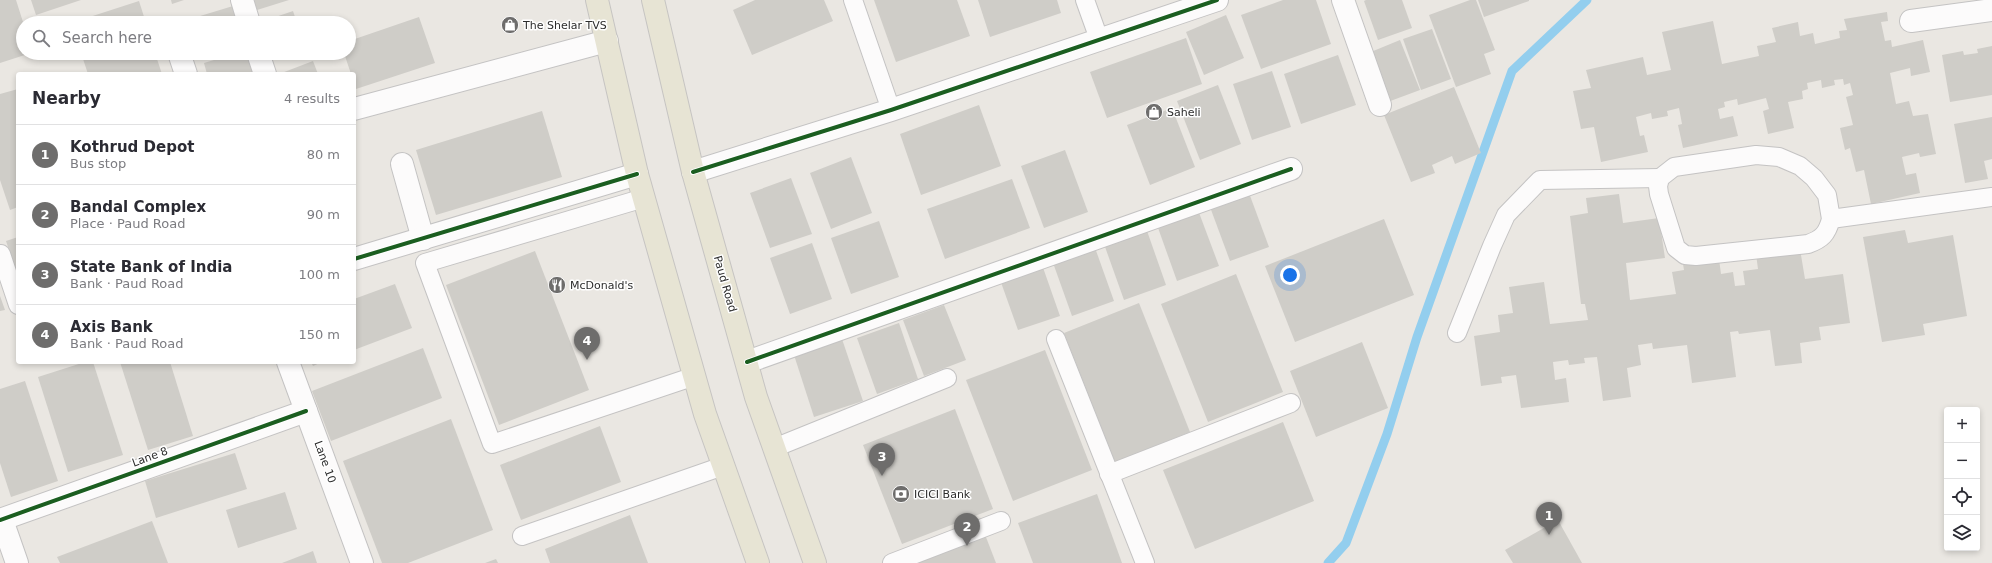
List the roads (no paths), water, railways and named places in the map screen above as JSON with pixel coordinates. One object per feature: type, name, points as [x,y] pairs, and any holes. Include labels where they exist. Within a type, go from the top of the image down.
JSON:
[{"type":"main road","points":[[597,0],[636,174],[705,414],[758,563]]},
{"type":"main road","name":"Paud Road","points":[[653,0],[693,172],[756,397],[815,563]]},
{"type":"street","points":[[242,0],[247,16]]},
{"type":"street","points":[[693,172],[891,110],[1218,0]]},
{"type":"street","points":[[1343,0],[1380,105]]},
{"type":"street","points":[[1911,21],[1992,10]]},
{"type":"street","points":[[356,108],[607,41]]},
{"type":"street","points":[[181,60],[185,72]]},
{"type":"street","points":[[260,60],[264,72]]},
{"type":"street","points":[[402,164],[423,239]]},
{"type":"street","points":[[747,362],[1291,169]]},
{"type":"street","points":[[356,259],[636,174]]},
{"type":"street","name":"Lane 10","points":[[289,364],[362,563]]},
{"type":"street","name":"Lane 8","points":[[1,518],[306,411]]},
{"type":"street","points":[[1,518],[17,563]]},
{"type":"lane","points":[[853,0],[891,110]]},
{"type":"lane","points":[[1085,0],[1099,39]]},
{"type":"lane","points":[[1458,333],[1492,246],[1506,215],[1540,180],[1660,178],[1674,167],[1756,155],[1779,157],[1800,166],[1814,178],[1826,195],[1831,219],[1828,231],[1820,240],[1808,244],[1696,256],[1686,255],[1676,248],[1659,194],[1658,186],[1660,178]]},
{"type":"lane","points":[[1831,219],[1992,197]]},
{"type":"lane","points":[[644,198],[426,263],[492,444],[695,376]]},
{"type":"lane","points":[[1,254],[16,299]]},
{"type":"lane","points":[[1056,339],[1145,563]]},
{"type":"lane","points":[[774,448],[946,378]]},
{"type":"lane","points":[[1109,474],[1291,404]]},
{"type":"lane","points":[[522,536],[723,466]]},
{"type":"lane","points":[[892,563],[1001,521]]},
{"type":"waterway","points":[[1328,563],[1346,543],[1387,434],[1417,337],[1512,71],[1587,0]]},
{"type":"place","name":"The Shelar TVS","points":[[510,25]]},
{"type":"place","name":"Saheli","points":[[1154,112]]},
{"type":"place","name":"McDonald's","points":[[557,285]]},
{"type":"place","name":"Axis Bank","points":[[587,360]]},
{"type":"place","name":"State Bank of India","points":[[882,476]]},
{"type":"place","name":"ICICI Bank","points":[[901,494]]},
{"type":"place","name":"Kothrud Depot","points":[[1549,535]]},
{"type":"place","name":"Bandal Complex","points":[[967,546]]}]
